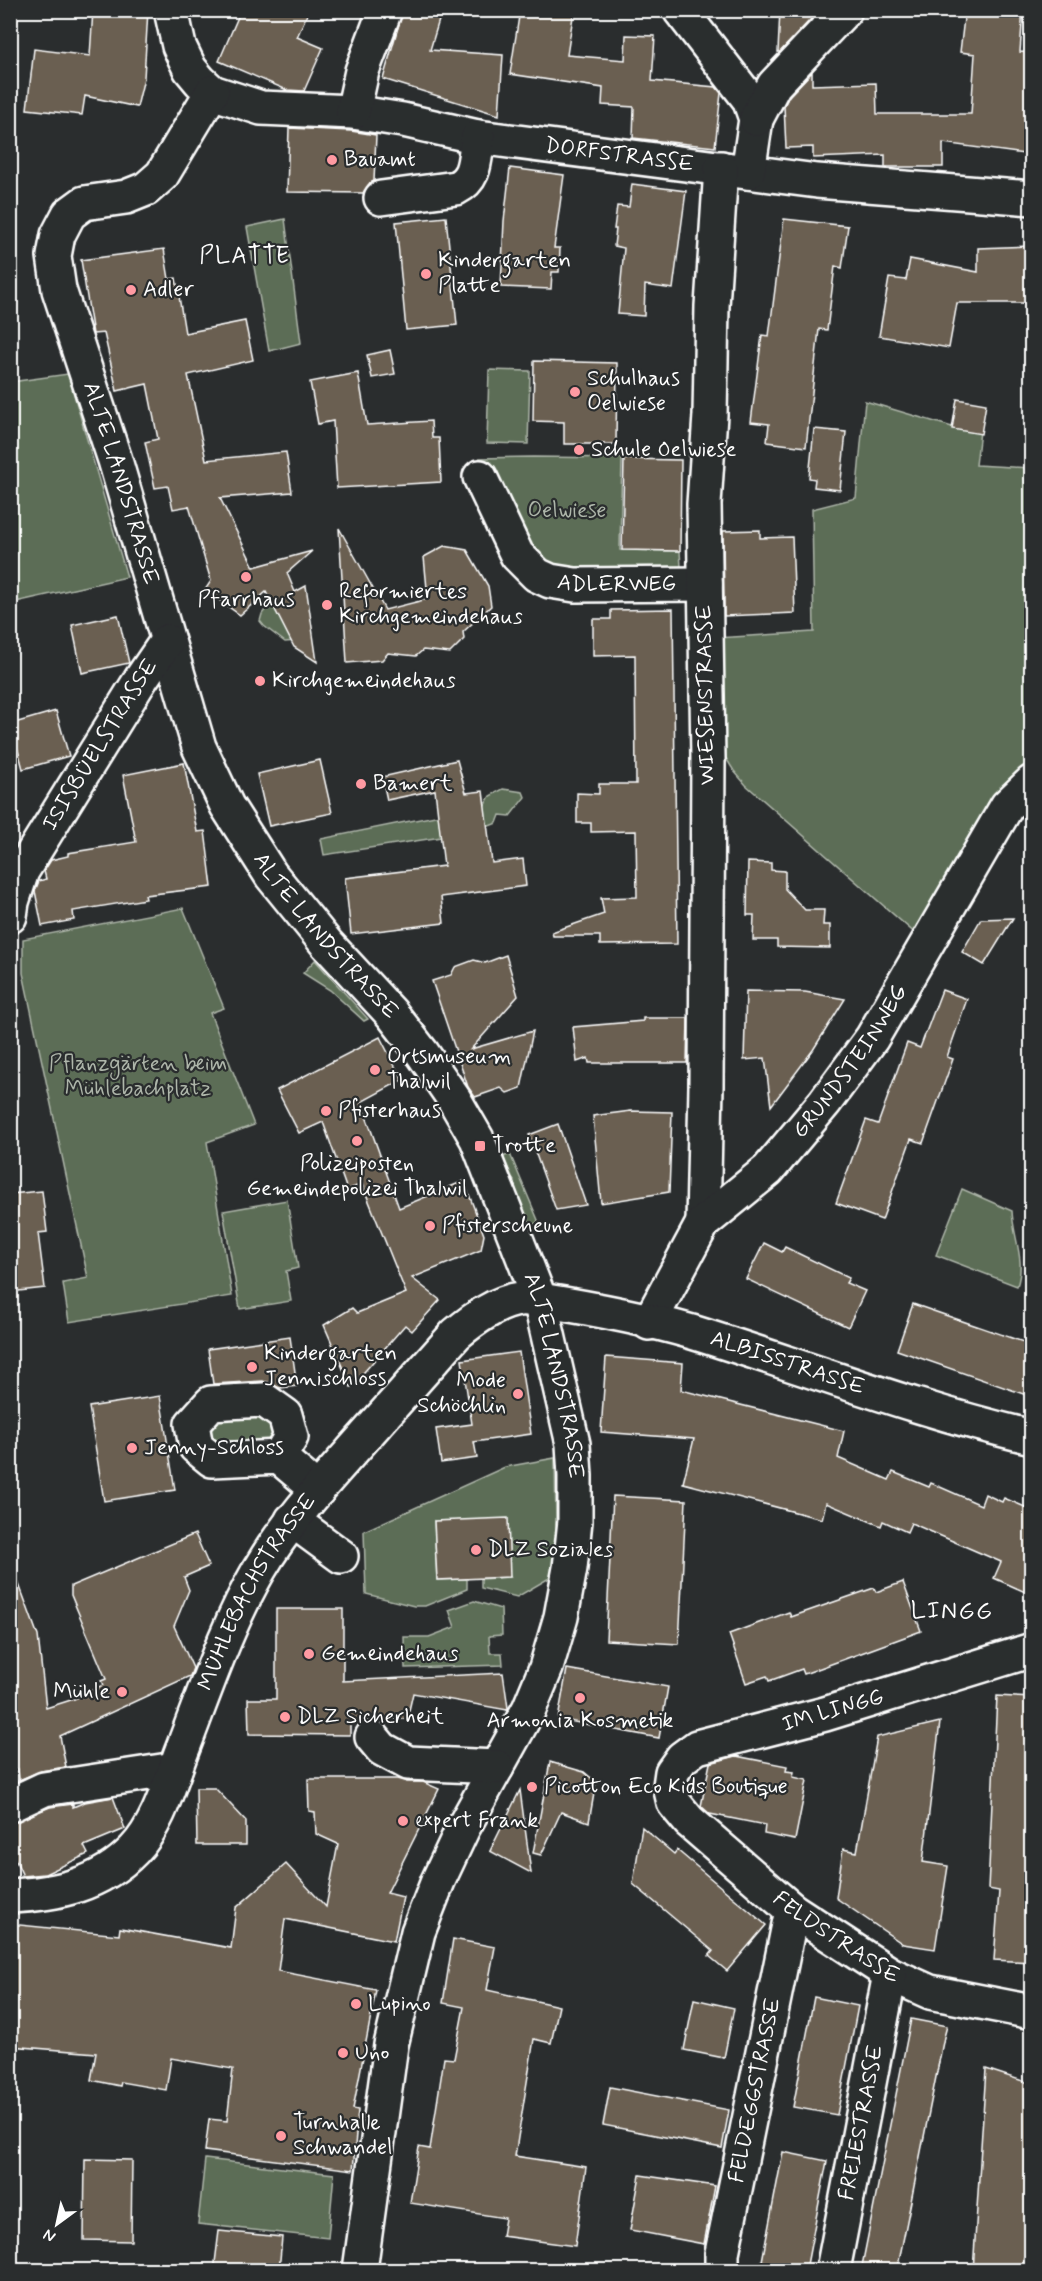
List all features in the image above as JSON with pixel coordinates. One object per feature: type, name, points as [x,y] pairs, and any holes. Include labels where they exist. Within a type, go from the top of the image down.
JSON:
[{"type":"street","points":[[171,10],[179,46],[190,69],[212,92]]},
{"type":"street","points":[[353,112],[362,71],[385,10]]},
{"type":"street","points":[[680,10],[749,99],[756,119]]},
{"type":"street","points":[[756,119],[774,85],[845,10]]},
{"type":"street","name":"DORFSTRASSE","points":[[212,92],[261,108],[353,112],[403,120],[478,137],[881,187],[1032,198]]},
{"type":"street","name":"ALTE LANDSTRASSE","points":[[212,92],[162,175],[146,189],[126,197],[84,203],[69,214],[58,235],[54,256],[59,290],[115,460],[199,747],[227,806],[288,899],[392,1014],[442,1081],[480,1146],[540,1300],[573,1444],[575,1521],[570,1568],[561,1617],[546,1668],[529,1709],[463,1828],[438,1881],[418,1932],[391,2045],[360,2271]]},
{"type":"street","name":"WIESENSTRASSE","points":[[703,1223],[708,759],[704,504],[710,416],[712,306],[734,170],[756,119]]},
{"type":"street","points":[[381,198],[456,188],[466,183],[472,176],[478,137]]},
{"type":"street","name":"ADLERWEG","points":[[480,477],[518,555],[537,575],[543,578],[575,585],[705,584]]},
{"type":"street","name":"ISISBÜELSTRASSE","points":[[10,916],[22,871],[167,641]]},
{"type":"street","name":"GRUNDSTEINWEG","points":[[650,1323],[703,1223],[768,1170],[825,1102],[872,1038],[1007,806],[1032,782]]},
{"type":"street","name":"MÜHLEBACHSTRASSE","points":[[10,1896],[48,1894],[67,1890],[105,1873],[123,1861],[136,1848],[153,1821],[225,1638],[259,1569],[292,1520],[456,1334],[481,1315],[504,1304],[520,1299],[540,1300]]},
{"type":"street","name":"ALBISSTRASSE","points":[[540,1300],[690,1332],[958,1419],[1032,1437]]},
{"type":"street","points":[[279,1457],[318,1490]]},
{"type":"street","points":[[292,1520],[340,1556]]},
{"type":"street","name":"IM LINGG","points":[[674,1803],[670,1786],[672,1772],[682,1758],[697,1747],[825,1714],[1032,1650]]},
{"type":"street","points":[[372,1737],[382,1749],[408,1762],[497,1767]]},
{"type":"street","points":[[10,1805],[44,1789],[175,1769]]},
{"type":"street","name":"FELDSTRASSE","points":[[674,1803],[689,1821],[792,1911],[890,1974],[930,1992],[1032,2012]]},
{"type":"street","name":"FELDEGGSTRASSE","points":[[723,2271],[722,2253],[792,1911]]},
{"type":"street","name":"FREIESTRASSE","points":[[833,2271],[890,1974]]},
{"type":"green space","points":[[285,219],[301,343],[269,351],[247,227]]},
{"type":"green space","points":[[489,370],[530,371],[528,444],[487,443]]},
{"type":"green space","points":[[68,374],[127,577],[11,603],[11,382]]},
{"type":"green space","points":[[865,401],[952,427],[980,431],[976,465],[1031,468],[1031,765],[1019,774],[917,935],[746,785],[724,755],[716,638],[814,632],[812,509],[856,498]]},
{"type":"green space","name":"Oelwiese","points":[[480,458],[622,458],[620,550],[680,551],[681,567],[573,575],[527,554]]},
{"type":"green space","points":[[275,596],[296,641],[285,642],[260,621],[262,614]]},
{"type":"green space","points":[[503,789],[523,792],[525,797],[510,816],[500,815],[497,823],[474,832],[324,855],[321,839],[445,814],[480,813],[490,796]]},
{"type":"green space","name":"Pflanzgärten beim Mühlebachplatz","points":[[183,908],[224,1008],[210,1013],[254,1125],[207,1142],[232,1296],[69,1322],[63,1283],[88,1278],[23,973],[23,939]]},
{"type":"green space","points":[[315,960],[368,1019],[364,1021],[330,990],[303,973]]},
{"type":"green space","points":[[510,1154],[538,1220],[537,1223],[531,1225],[524,1221],[509,1184],[514,1181],[503,1157]]},
{"type":"green space","points":[[962,1189],[1012,1211],[1020,1258],[1017,1286],[936,1255]]},
{"type":"green space","points":[[287,1200],[298,1268],[286,1271],[291,1301],[240,1309],[223,1211]]},
{"type":"green space","points":[[252,1414],[272,1421],[277,1439],[227,1456],[208,1438],[212,1418]]},
{"type":"green space","points":[[555,1458],[556,1531],[551,1577],[517,1597],[481,1588],[481,1579],[510,1577],[434,1521],[437,1580],[467,1579],[467,1589],[425,1606],[414,1606],[366,1594],[364,1531],[505,1467]]},
{"type":"green space","points":[[474,1601],[501,1609],[502,1635],[489,1636],[490,1653],[502,1653],[503,1665],[405,1668],[404,1637],[429,1637],[455,1627],[449,1610]]},
{"type":"green space","points":[[205,2159],[334,2174],[328,2238],[198,2224]]},
{"type":"building","points":[[93,10],[148,10],[144,78],[137,107],[85,96],[82,115],[27,109],[34,49],[90,56]]},
{"type":"building","points":[[241,10],[309,10],[297,37],[323,48],[304,91],[287,90],[219,61]]},
{"type":"building","points":[[403,10],[442,10],[430,50],[503,55],[499,115],[383,79]]},
{"type":"building","points":[[520,10],[574,10],[567,55],[625,60],[626,35],[655,36],[652,81],[716,87],[721,93],[715,147],[633,138],[634,107],[602,105],[603,88],[510,74]]},
{"type":"building","points":[[780,10],[811,10],[811,19],[778,52]]},
{"type":"building","points":[[965,10],[1023,10],[1020,52],[1032,53],[1029,101],[1032,101],[1032,155],[943,143],[943,167],[885,167],[885,155],[813,158],[813,147],[786,148],[784,106],[789,96],[812,72],[812,85],[876,83],[877,114],[971,114],[975,54],[960,52]]},
{"type":"building","name":"Bauamt","points":[[289,128],[351,131],[376,135],[374,181],[363,193],[287,192]]},
{"type":"building","points":[[510,168],[564,175],[554,248],[560,248],[559,272],[552,272],[551,289],[501,287],[504,221]]},
{"type":"building","points":[[632,184],[686,191],[673,289],[645,285],[644,316],[618,314],[624,248],[614,246],[616,229],[614,229],[617,206],[629,207]]},
{"type":"building","name":"Kindergarten Platte","points":[[446,217],[457,325],[406,330],[396,222]]},
{"type":"building","points":[[784,219],[848,226],[842,268],[835,266],[827,330],[819,329],[806,447],[767,442],[769,424],[751,422],[762,335],[769,336]]},
{"type":"building","points":[[1032,246],[1032,303],[957,303],[949,348],[879,336],[889,278],[906,280],[910,259],[978,272],[978,248]]},
{"type":"building","points":[[164,249],[169,279],[176,278],[185,333],[245,321],[253,360],[188,375],[206,460],[286,452],[292,492],[220,498],[254,567],[312,551],[287,573],[295,592],[306,586],[317,662],[294,647],[266,592],[240,615],[205,590],[211,581],[189,506],[173,509],[168,486],[155,488],[145,442],[158,439],[147,384],[117,391],[104,333],[93,334],[81,260]]},
{"type":"building","points":[[390,350],[395,374],[372,378],[367,355]]},
{"type":"building","name":"Schulhaus Oelwiese","points":[[534,361],[617,363],[616,444],[564,444],[564,422],[533,421]]},
{"type":"building","points":[[358,373],[367,425],[431,421],[432,438],[439,438],[441,482],[337,488],[333,421],[318,424],[310,382]]},
{"type":"building","points":[[957,399],[986,404],[981,434],[952,429]]},
{"type":"building","points":[[814,429],[846,432],[840,490],[814,487],[815,479],[809,478]]},
{"type":"building","points":[[624,459],[681,460],[680,551],[622,550]]},
{"type":"building","name":"Reformiertes Kirchgemeindehaus","points":[[339,528],[385,610],[428,599],[424,557],[444,546],[467,550],[488,586],[491,606],[463,632],[464,639],[450,653],[423,650],[416,656],[388,653],[382,660],[347,663]]},
{"type":"building","points":[[760,530],[760,538],[792,537],[795,613],[724,616],[723,531]]},
{"type":"building","points":[[673,609],[677,944],[600,945],[600,936],[553,936],[552,932],[604,914],[601,898],[637,897],[636,831],[591,832],[591,823],[577,823],[577,793],[599,794],[599,784],[636,784],[635,655],[593,656],[593,619],[611,619],[611,610]]},
{"type":"building","points":[[118,615],[129,663],[82,673],[72,625]]},
{"type":"building","points":[[56,711],[69,756],[23,769],[11,724]]},
{"type":"building","points":[[320,760],[332,813],[269,826],[257,774]]},
{"type":"building","points":[[457,760],[466,793],[483,791],[492,863],[523,859],[526,886],[441,897],[444,923],[351,934],[345,878],[444,866],[435,790],[387,800],[382,777]]},
{"type":"building","points":[[184,763],[197,832],[205,831],[212,887],[145,895],[146,899],[73,911],[74,920],[42,926],[35,891],[39,881],[46,879],[44,871],[51,860],[68,856],[68,853],[136,842],[123,775]]},
{"type":"building","points":[[748,862],[771,863],[771,870],[785,871],[785,889],[805,910],[824,910],[823,925],[830,925],[830,948],[777,947],[777,940],[753,940],[754,915],[747,915]]},
{"type":"building","points":[[1013,918],[984,965],[962,952],[981,919]]},
{"type":"building","points":[[506,955],[518,996],[471,1049],[533,1031],[521,1088],[507,1093],[501,1088],[475,1097],[468,1087],[432,981],[451,975],[455,967],[474,960],[485,963]]},
{"type":"building","points":[[942,990],[967,999],[947,1057],[953,1059],[923,1143],[911,1139],[882,1220],[836,1203],[866,1120],[878,1124],[907,1043],[920,1048]]},
{"type":"building","points":[[746,991],[805,992],[845,999],[813,1050],[771,1106],[765,1058],[744,1060]]},
{"type":"building","points":[[643,1018],[688,1018],[687,1063],[589,1063],[588,1058],[577,1062],[573,1027],[643,1021]]},
{"type":"building","points":[[380,1037],[402,1080],[361,1102],[399,1208],[464,1181],[484,1235],[481,1250],[412,1278],[440,1300],[412,1331],[405,1325],[351,1387],[324,1325],[352,1308],[357,1313],[406,1293],[362,1184],[347,1190],[323,1122],[299,1133],[277,1090]]},
{"type":"building","points":[[631,1111],[672,1112],[669,1192],[601,1203],[593,1116]]},
{"type":"building","points":[[558,1124],[586,1205],[556,1210],[529,1135]]},
{"type":"building","points":[[42,1191],[47,1232],[38,1233],[45,1288],[10,1292],[10,1194]]},
{"type":"building","points":[[764,1243],[782,1252],[785,1247],[849,1278],[846,1283],[865,1291],[848,1327],[746,1279]]},
{"type":"building","points":[[913,1304],[1032,1345],[1032,1397],[897,1350]]},
{"type":"building","name":"Kindergarten Jennischloss","points":[[290,1337],[297,1386],[280,1388],[263,1381],[213,1384],[208,1349]]},
{"type":"building","points":[[519,1352],[531,1434],[474,1442],[477,1458],[441,1463],[436,1429],[472,1424],[462,1360]]},
{"type":"building","points":[[606,1357],[683,1363],[681,1390],[844,1431],[838,1458],[889,1480],[893,1472],[929,1487],[931,1483],[981,1505],[985,1494],[1002,1502],[1004,1498],[1032,1510],[1032,1595],[994,1578],[1001,1562],[911,1523],[907,1532],[883,1521],[881,1526],[826,1503],[822,1519],[683,1483],[694,1439],[601,1432]]},
{"type":"building","name":"Jenny-Schloss","points":[[160,1396],[175,1490],[104,1501],[89,1407]]},
{"type":"building","points":[[613,1496],[686,1500],[679,1644],[606,1640]]},
{"type":"building","points":[[508,1518],[510,1577],[437,1580],[434,1521]]},
{"type":"building","points":[[195,1534],[209,1566],[184,1577],[189,1590],[174,1626],[193,1668],[190,1676],[60,1736],[66,1767],[41,1771],[19,1780],[18,1769],[10,1771],[10,1568],[13,1568],[38,1636],[46,1708],[74,1699],[103,1685],[101,1681],[106,1679],[71,1595],[71,1586]]},
{"type":"building","points":[[903,1582],[921,1631],[804,1674],[802,1669],[769,1681],[767,1676],[746,1683],[729,1634],[789,1612],[791,1617],[874,1588],[876,1592]]},
{"type":"building","name":"Gemeindehaus","points":[[276,1609],[343,1609],[343,1681],[503,1673],[508,1708],[507,1710],[413,1693],[407,1719],[350,1721],[350,1735],[249,1734],[248,1699],[276,1699]]},
{"type":"building","points":[[567,1669],[668,1687],[659,1738],[558,1719]]},
{"type":"building","points":[[997,1696],[1032,1698],[1032,1962],[994,1960],[999,1891],[988,1889]]},
{"type":"building","points":[[940,1722],[923,1862],[948,1866],[935,1949],[903,1944],[836,1898],[843,1849],[857,1852],[877,1737]]},
{"type":"building","points":[[736,1756],[787,1766],[786,1771],[794,1772],[793,1777],[807,1780],[795,1840],[764,1834],[765,1825],[710,1814],[701,1806],[710,1763]]},
{"type":"building","points":[[550,1762],[584,1772],[596,1782],[589,1822],[561,1812],[541,1855],[533,1853]]},
{"type":"building","points":[[308,1779],[397,1779],[407,1782],[423,1782],[439,1789],[387,1893],[403,1897],[394,1941],[285,1919],[278,1971],[376,1990],[353,2109],[358,2110],[353,2170],[205,2151],[209,2119],[227,2121],[233,2069],[171,2058],[166,2090],[121,2082],[120,2086],[91,2080],[96,2053],[10,2046],[10,1924],[119,1935],[120,1928],[231,1948],[236,1908],[286,1864],[326,1907],[338,1844],[316,1834],[315,1812],[309,1811]]},
{"type":"building","points":[[196,1788],[215,1788],[246,1821],[246,1845],[197,1845]]},
{"type":"building","points":[[520,1790],[531,1873],[490,1851]]},
{"type":"building","points":[[113,1797],[125,1829],[84,1846],[88,1854],[45,1874],[23,1876],[10,1848],[10,1823],[50,1807],[73,1804],[73,1807],[85,1802]]},
{"type":"building","points":[[642,1827],[674,1854],[677,1850],[766,1925],[727,1971],[709,1956],[713,1951],[633,1884]]},
{"type":"building","points":[[453,1939],[495,1947],[487,1990],[559,2006],[551,2043],[534,2039],[515,2156],[586,2167],[575,2246],[502,2236],[505,2218],[410,2203],[419,2147],[430,2149],[444,2058],[454,2059],[464,2007],[443,2003]]},
{"type":"building","points":[[814,1997],[858,2006],[837,2115],[793,2107]]},
{"type":"building","points":[[694,1999],[734,2008],[724,2058],[684,2050]]},
{"type":"building","points":[[911,2019],[947,2026],[897,2271],[861,2271]]},
{"type":"building","points":[[986,2069],[1032,2084],[1032,2253],[1025,2253],[1024,2271],[973,2271]]},
{"type":"building","points":[[610,2087],[729,2110],[722,2148],[603,2125]]},
{"type":"building","points":[[783,2152],[827,2161],[806,2270],[762,2261]]},
{"type":"building","points":[[85,2159],[132,2160],[131,2241],[84,2240]]},
{"type":"building","points":[[640,2175],[715,2186],[704,2244],[630,2230]]},
{"type":"building","points":[[219,2231],[282,2237],[279,2271],[214,2271]]},
{"type":"place","name":"Bauamt","points":[[332,160]]},
{"type":"place","name":"Kindergarten Platte","points":[[426,274]]},
{"type":"place","name":"Adler","points":[[131,290]]},
{"type":"place","name":"Schulhaus Oelwiese","points":[[575,392]]},
{"type":"place","name":"Schule Oelwiese","points":[[579,450]]},
{"type":"place","name":"Pfarrhaus","points":[[246,577]]},
{"type":"place","name":"Reformiertes Kirchgemeindehaus","points":[[327,605]]},
{"type":"place","name":"Kirchgemeindehaus","points":[[260,681]]},
{"type":"place","name":"Bamert","points":[[361,784]]},
{"type":"place","name":"Ortsmuseum Thalwil","points":[[375,1070]]},
{"type":"place","name":"Pfisterhaus","points":[[326,1111]]},
{"type":"place","name":"Polizeiposten Gemeindepolizei Thalwil","points":[[357,1141]]},
{"type":"place","name":"Trotte","points":[[480,1146]]},
{"type":"place","name":"Pfisterscheune","points":[[430,1226]]},
{"type":"place","name":"Kindergarten Jennischloss","points":[[252,1367]]},
{"type":"place","name":"Mode Schöchlin","points":[[518,1394]]},
{"type":"place","name":"Jenny-Schloss","points":[[132,1448]]},
{"type":"place","name":"DLZ Soziales","points":[[476,1550]]},
{"type":"place","name":"Gemeindehaus","points":[[309,1654]]},
{"type":"place","name":"Mühle","points":[[122,1692]]},
{"type":"place","name":"Armonia Kosmetik","points":[[580,1698]]},
{"type":"place","name":"DLZ Sicherheit","points":[[285,1717]]},
{"type":"place","name":"Picotton Eco Kids Boutique","points":[[532,1787]]},
{"type":"place","name":"expert Frank","points":[[403,1821]]},
{"type":"place","name":"Lupino","points":[[356,2004]]},
{"type":"place","name":"Uno","points":[[343,2053]]},
{"type":"place","name":"Turnhalle Schwandel","points":[[281,2136]]},
{"type":"district","name":"PLATTE","points":[[245,256]]},
{"type":"district","name":"LINGG","points":[[952,1611]]}]
